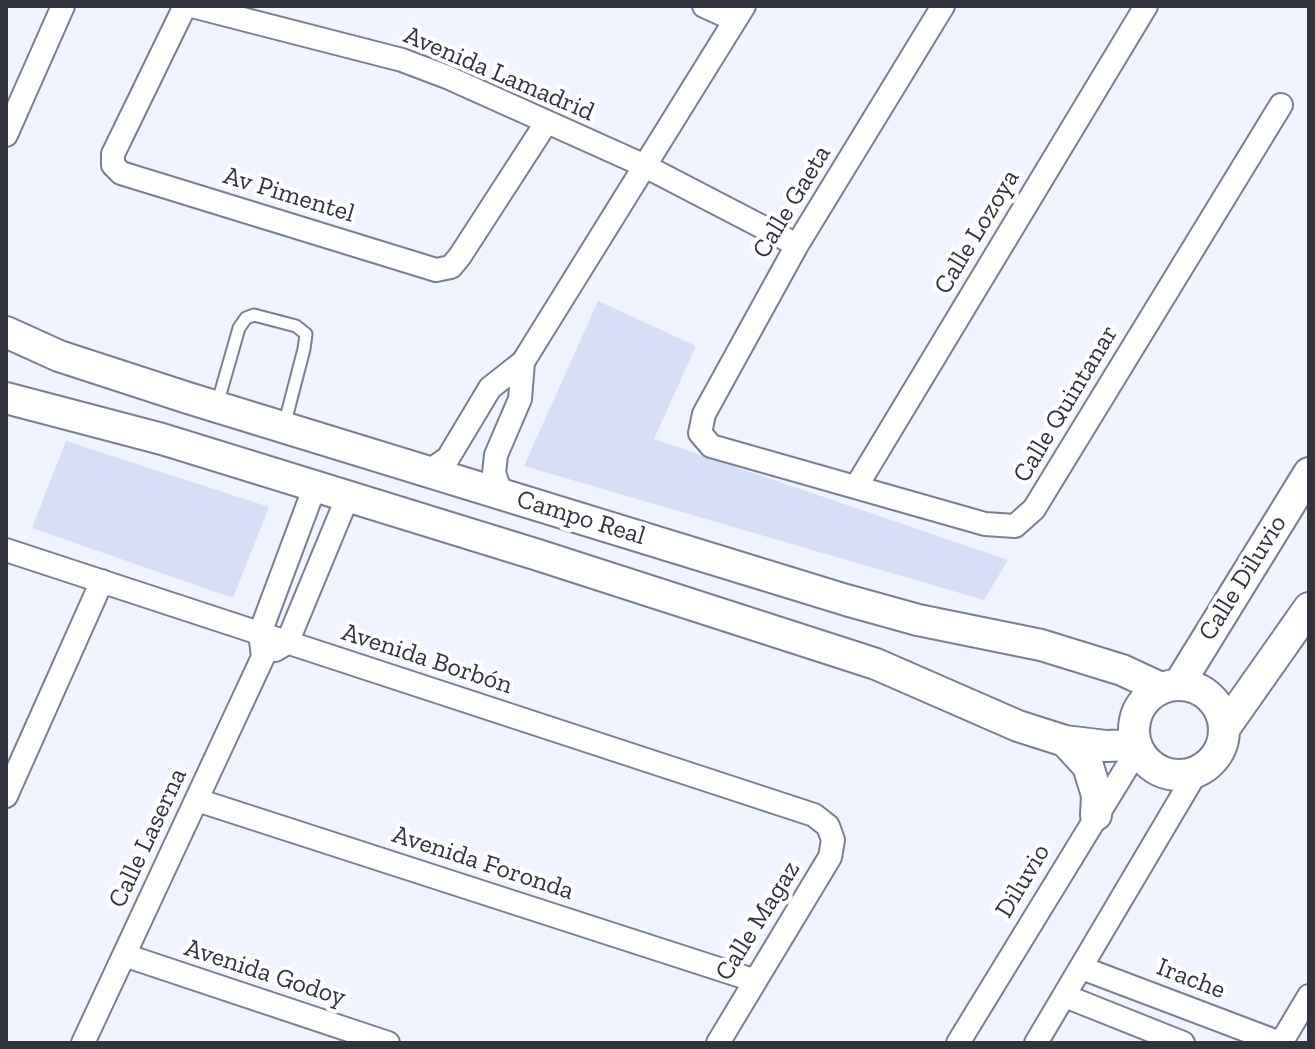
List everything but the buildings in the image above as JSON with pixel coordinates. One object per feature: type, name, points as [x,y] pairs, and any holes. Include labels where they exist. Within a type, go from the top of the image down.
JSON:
[{"type":"street","points":[[6,135],[63,6]]},
{"type":"street","name":"Av Pimentel","points":[[185,6],[113,154],[113,165],[121,173],[436,270],[451,267],[546,123]]},
{"type":"street","name":"Avenida Lamadrid","points":[[192,6],[402,60],[643,165],[797,245]]},
{"type":"street","points":[[429,471],[448,458],[490,388],[523,362],[739,13],[704,6]]},
{"type":"street","name":"Calle Gaeta","points":[[700,433],[704,414],[797,245],[943,6]]},
{"type":"street","name":"Calle Lozoya","points":[[856,487],[1146,6]]},
{"type":"street","name":"Calle Quintanar","points":[[700,433],[711,446],[985,524],[1015,526],[1034,509],[1281,105]]},
{"type":"street","name":"Campo Real","points":[[6,332],[59,356],[202,403],[728,563],[918,620],[1041,645],[1170,686]]},
{"type":"street","points":[[501,493],[494,473],[496,455],[520,399],[523,362]]},
{"type":"street","name":"Campo Real","points":[[6,398],[162,439],[722,614],[902,673],[1018,726],[1065,741],[1136,747]]},
{"type":"street","points":[[162,439],[173,408],[202,403]]},
{"type":"street","name":"Calle Diluvio","points":[[1170,686],[1309,473]]},
{"type":"street","points":[[315,486],[260,633],[263,657],[287,643],[348,496]]},
{"type":"street","name":"Avenida Borbón","points":[[6,550],[814,815],[828,826]]},
{"type":"street","points":[[722,614],[732,597],[733,579],[728,563]]},
{"type":"street","points":[[6,796],[102,581]]},
{"type":"street","points":[[1226,726],[1218,705],[1201,689],[1170,686],[1143,701],[1134,722],[1136,747],[1145,762],[1161,774],[1181,777],[1197,771],[1221,753],[1226,726],[1309,608]]},
{"type":"street","name":"Calle Laserna","points":[[83,1043],[263,657]]},
{"type":"street","points":[[1065,741],[1088,766],[1097,795],[1096,815]]},
{"type":"street","name":"Diluvio","points":[[958,1043],[1136,747]]},
{"type":"street","points":[[1036,1043],[1197,771]]},
{"type":"street","name":"Avenida Foronda","points":[[197,800],[753,980]]},
{"type":"street","name":"Calle Magaz","points":[[718,1043],[753,980],[830,857],[833,840],[828,826]]},
{"type":"street","name":"Avenida Godoy","points":[[124,955],[388,1043]]},
{"type":"street","name":"Irache","points":[[1082,968],[1280,1043]]},
{"type":"street","points":[[1065,996],[1183,1043]]},
{"type":"street","points":[[1280,1043],[1309,996]]},
{"type":"lane","points":[[202,403],[246,318],[254,315],[296,326],[306,334],[284,426]]},
{"type":"shaded area","points":[[598,301],[696,346],[654,439],[1008,560],[984,600],[524,466]]},
{"type":"shaded area","points":[[66,441],[269,507],[233,598],[32,528]]}]
